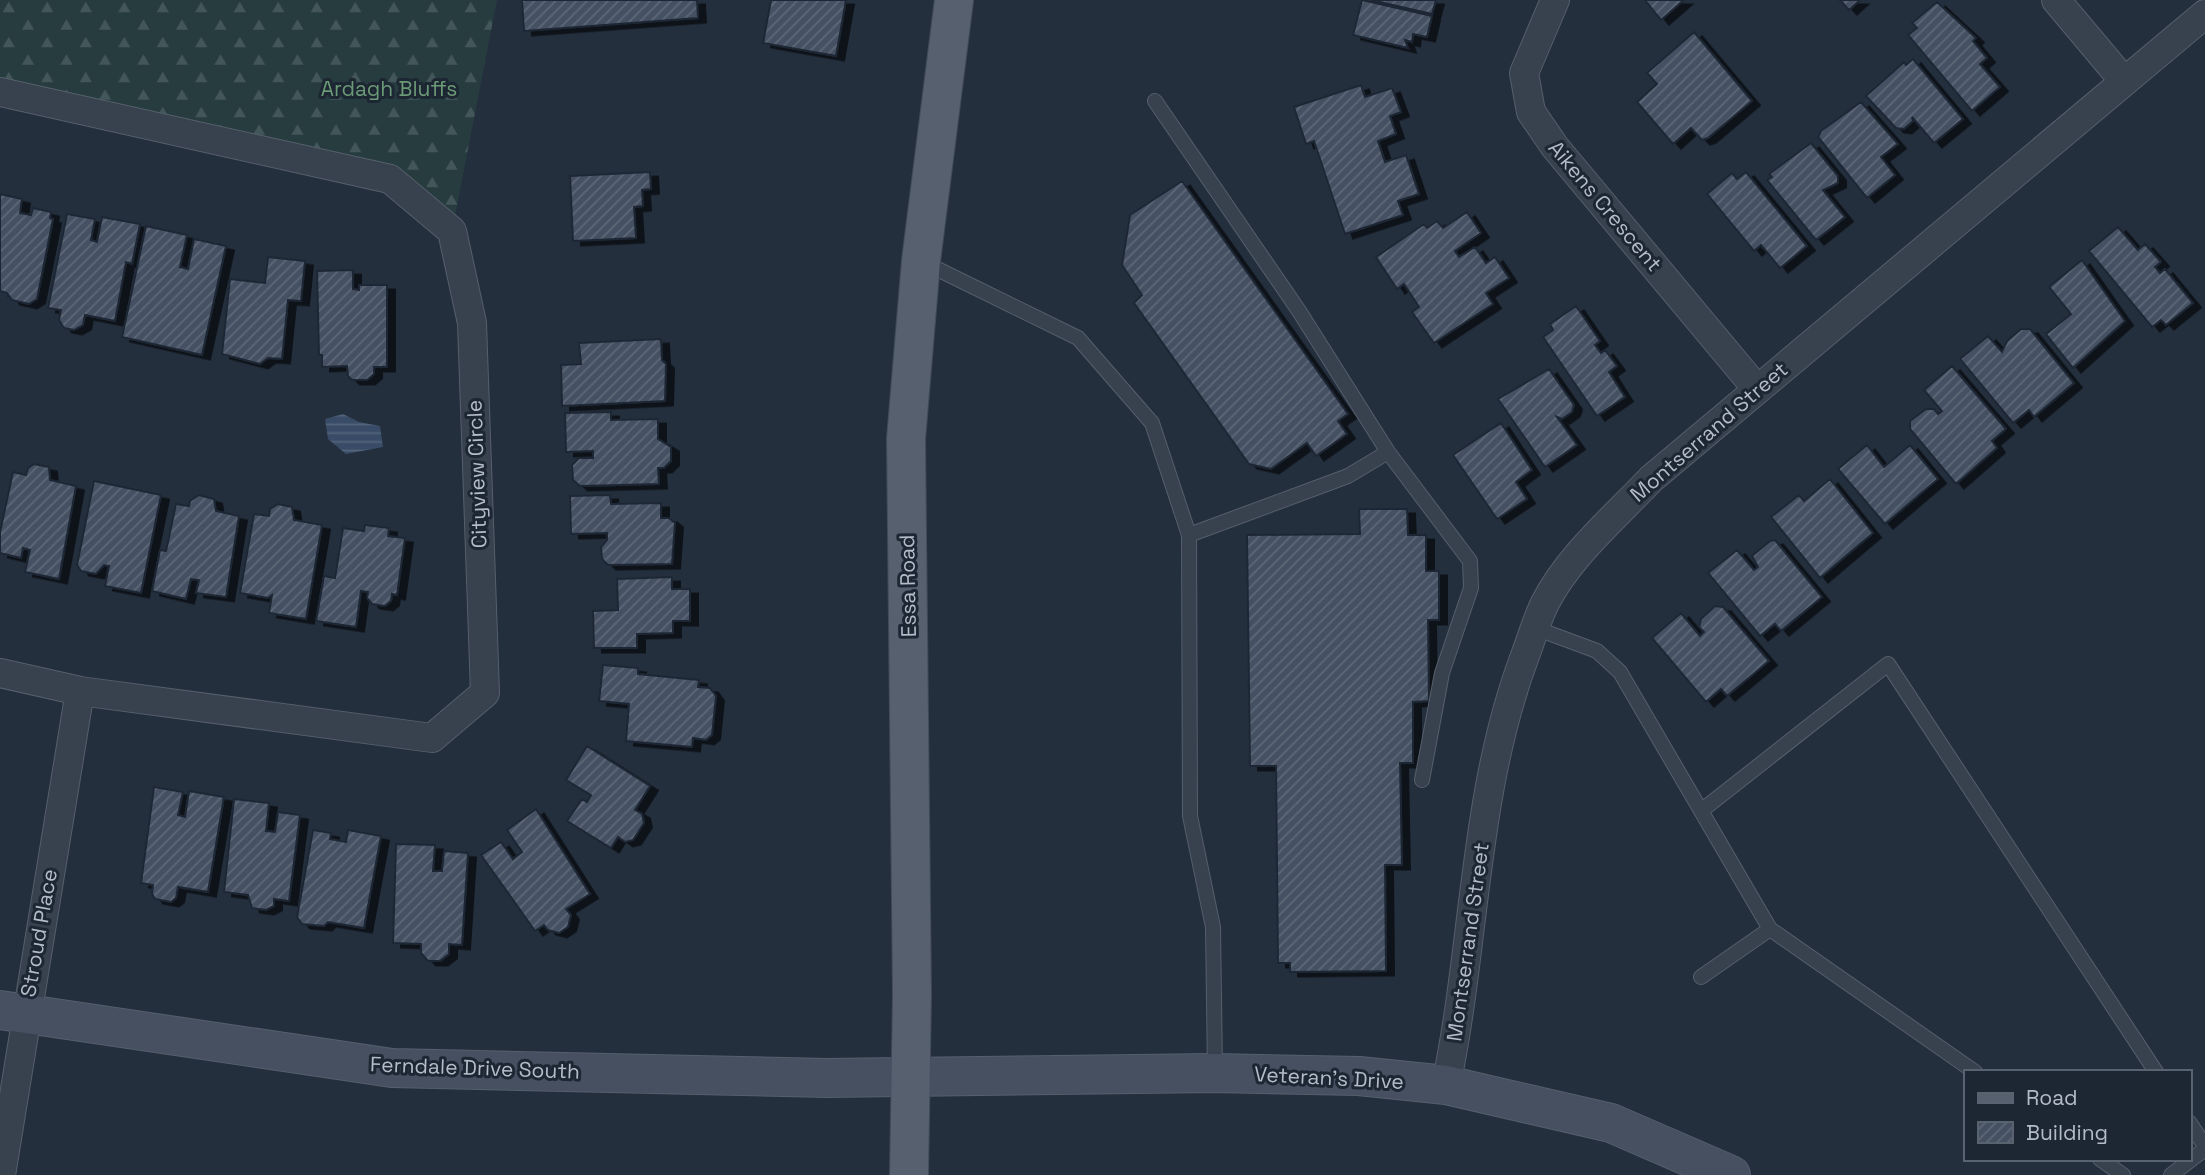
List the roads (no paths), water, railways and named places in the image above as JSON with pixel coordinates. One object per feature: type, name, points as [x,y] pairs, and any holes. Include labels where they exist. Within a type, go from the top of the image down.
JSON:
[{"type":"main road","name":"Essa Road","points":[[909,1175],[911,1075],[906,439],[921,261],[954,0]]},
{"type":"main road","name":"Ferndale Drive South","points":[[12,1012],[392,1068],[827,1078],[911,1075]]},
{"type":"main road","name":"Veteran's Drive","points":[[911,1075],[1215,1073],[1359,1076],[1446,1085],[1611,1123],[1731,1175]]},
{"type":"street","name":"Aikens Crescent","points":[[1555,0],[1524,73],[1531,112],[1555,147],[1757,389]]},
{"type":"street","points":[[2056,0],[2124,82]]},
{"type":"street","name":"Montserrand Street","points":[[1446,1085],[1460,1016],[1466,933],[1496,747],[1513,687],[1545,603],[1573,561],[1651,479],[2205,14]]},
{"type":"street","name":"Cityview Circle","points":[[0,92],[390,179],[452,231],[472,323],[485,693],[432,738],[80,691],[0,673]]},
{"type":"street","name":"Stroud Place","points":[[1,1175],[12,1012],[80,691]]},
{"type":"lane","points":[[1156,101],[1300,311],[1388,452],[1470,561],[1471,588],[1442,673],[1422,780]]},
{"type":"lane","points":[[921,261],[1078,338],[1152,423],[1189,536],[1191,816],[1213,927],[1215,1073]]},
{"type":"lane","points":[[1189,536],[1348,476],[1388,452]]},
{"type":"lane","points":[[1535,628],[1597,651],[1620,672],[1770,929],[1972,1070]]},
{"type":"lane","points":[[1701,811],[1888,664],[2155,1070]]},
{"type":"lane","points":[[1701,977],[1770,929]]},
{"type":"lane","points":[[2191,1125],[2205,1147],[2191,1159]]},
{"type":"lane","points":[[2104,1161],[2123,1175]]},
{"type":"lane","points":[[2171,1175],[2188,1161]]},
{"type":"water","points":[[343,414],[359,422],[380,426],[383,447],[346,454],[328,439],[325,419]]},
{"type":"park label","name":"Ardagh Bluffs","points":[[389,89]]}]
